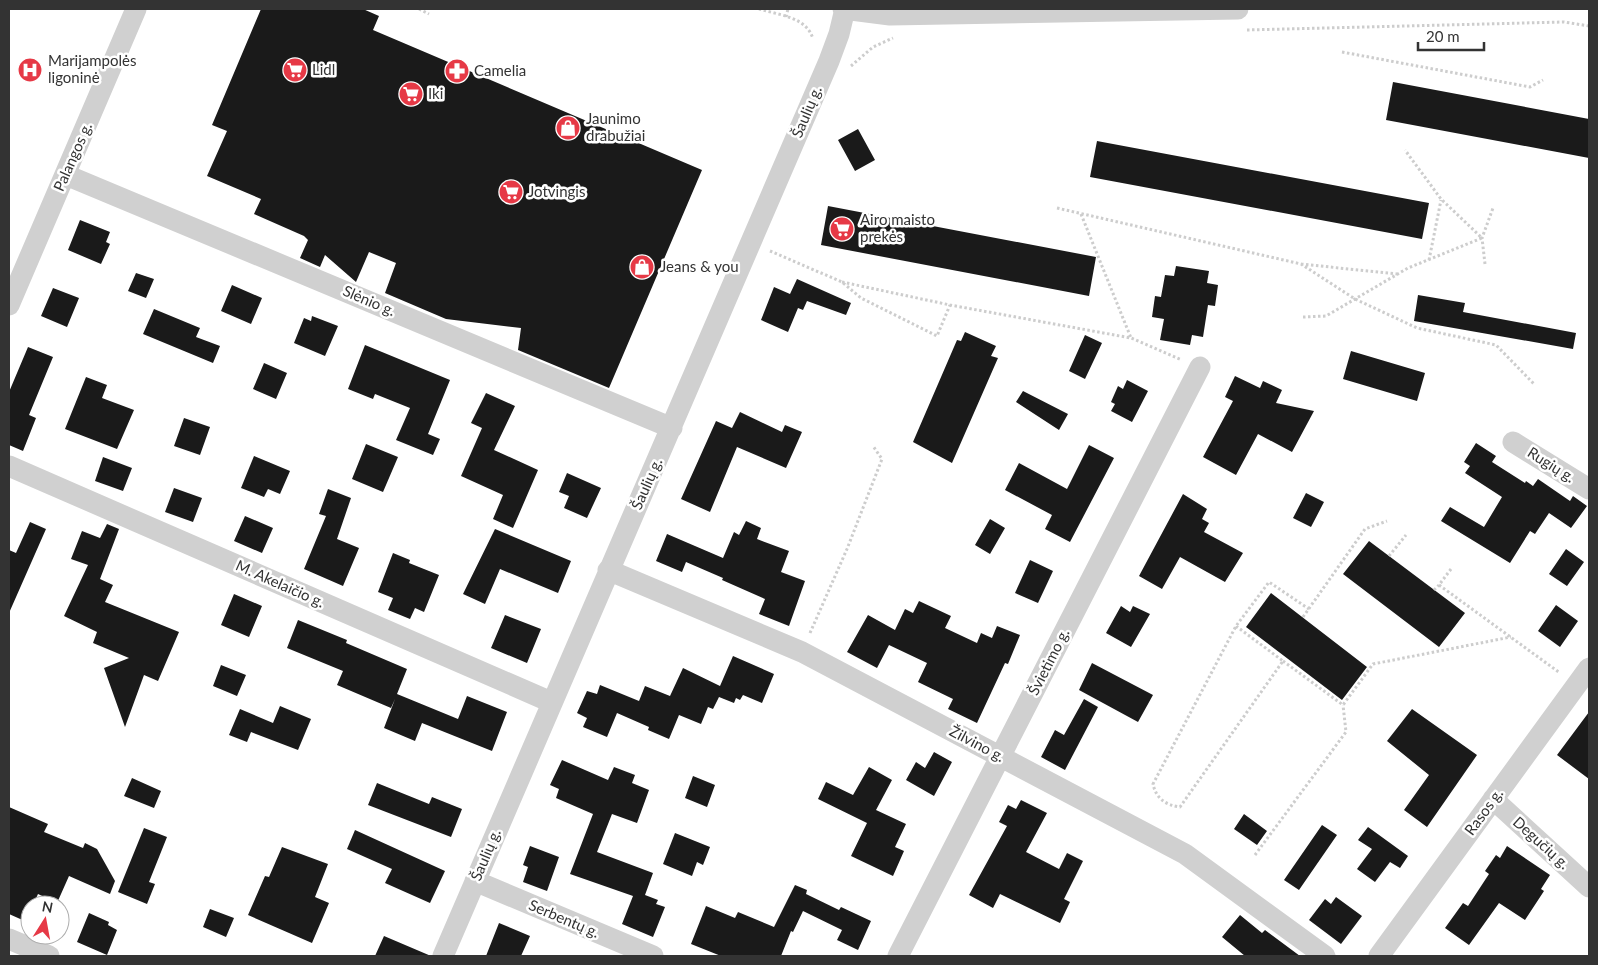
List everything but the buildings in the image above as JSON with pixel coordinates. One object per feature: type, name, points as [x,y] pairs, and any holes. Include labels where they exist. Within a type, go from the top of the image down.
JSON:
[{"type":"street","name":"Palangos g.","points":[[9,305],[136,9]]},
{"type":"street","points":[[844,9],[909,15],[1238,9]]},
{"type":"street","name":"Šaulių g.","points":[[443,956],[608,570],[672,428],[751,243],[839,34],[844,9]]},
{"type":"street","name":"Slėnio g.","points":[[66,174],[672,428]]},
{"type":"street","name":"Švietimo g.","points":[[898,956],[1200,367]]},
{"type":"street","name":"Rugių g.","points":[[1513,442],[1589,489]]},
{"type":"street","name":"M. Akelaičio g.","points":[[9,466],[551,702]]},
{"type":"street","name":"Žilvino g.","points":[[608,570],[802,652],[1186,854],[1325,956]]},
{"type":"street","name":"Rasos g.","points":[[1379,956],[1589,668]]},
{"type":"street","name":"Degučių g.","points":[[1493,799],[1589,887]]},
{"type":"street","name":"Serbentų g.","points":[[475,881],[653,956]]},
{"type":"street","points":[[9,940],[48,956]]},
{"type":"path","points":[[419,9],[429,14]]},
{"type":"path","points":[[759,9],[804,23],[811,31],[814,42]]},
{"type":"path","points":[[786,17],[788,9]]},
{"type":"path","points":[[1342,52],[1530,87],[1543,80]]},
{"type":"path","points":[[1404,150],[1441,199],[1482,238]]},
{"type":"path","points":[[1429,260],[1441,199]]},
{"type":"path","points":[[1057,208],[1301,264],[1398,274]]},
{"type":"path","points":[[1485,264],[1482,238],[1493,208]]},
{"type":"path","points":[[1081,213],[1132,338]]},
{"type":"path","points":[[1303,318],[1326,316],[1398,274],[1482,238]]},
{"type":"path","points":[[751,243],[842,282],[950,305],[1132,338],[1200,367]]},
{"type":"path","points":[[1301,264],[1355,299],[1418,328],[1496,345],[1534,384]]},
{"type":"path","points":[[842,282],[861,298],[937,336],[950,305]]},
{"type":"path","points":[[802,652],[882,459],[873,446]]},
{"type":"path","points":[[1303,617],[1365,529],[1387,521]]},
{"type":"path","points":[[1390,556],[1406,535]]},
{"type":"path","points":[[1434,590],[1451,569]]},
{"type":"path","points":[[1283,661],[1180,807],[1172,806],[1156,796],[1152,784],[1236,626],[1268,582],[1309,609]]},
{"type":"path","points":[[1439,585],[1576,685]]},
{"type":"path","points":[[1236,626],[1343,705]]},
{"type":"path","points":[[1255,855],[1346,732],[1343,705],[1373,664],[1511,637]]},
{"type":"place","name":"Marijampolės ligoninė","points":[[30,70]]},
{"type":"place","name":"Lidl","points":[[295,70]]},
{"type":"place","name":"Camelia","points":[[457,71]]},
{"type":"place","name":"Iki","points":[[411,94]]},
{"type":"place","name":"Jaunimo drabužiai","points":[[568,128]]},
{"type":"place","name":"Jotvingis","points":[[511,192]]},
{"type":"place","name":"Airo maisto prekės","points":[[842,229]]},
{"type":"place","name":"Jeans & you","points":[[642,267]]}]
